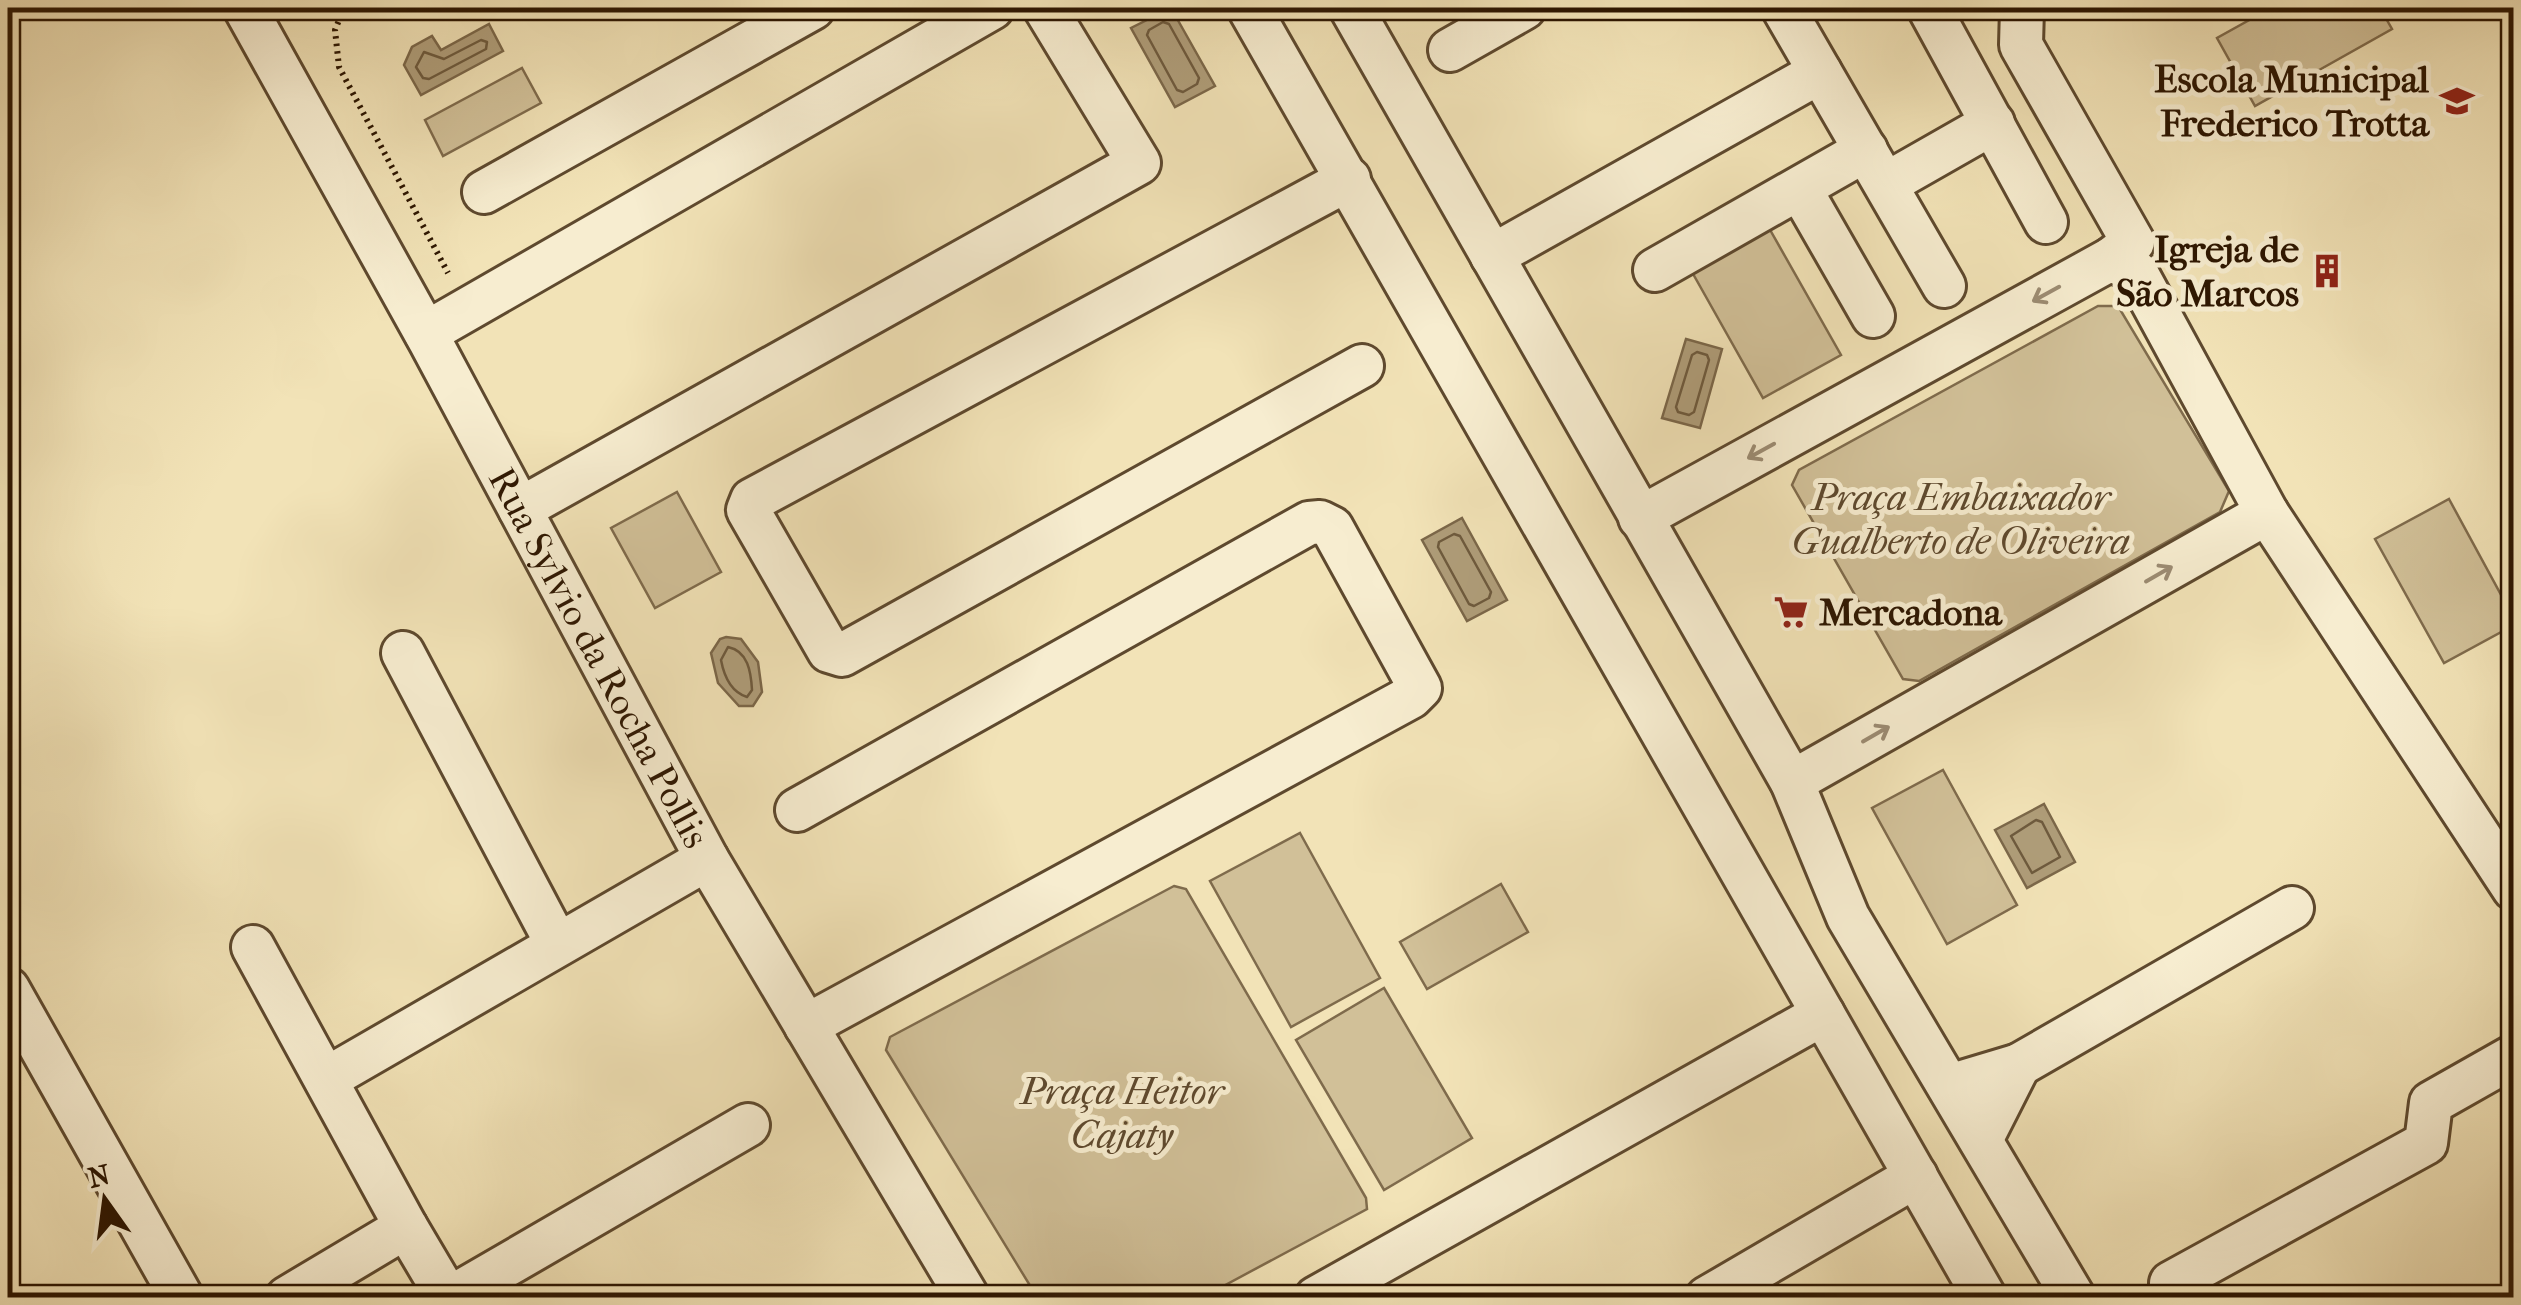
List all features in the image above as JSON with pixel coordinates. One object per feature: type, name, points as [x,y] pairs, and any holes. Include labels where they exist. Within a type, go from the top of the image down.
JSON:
[{"type":"street","name":"Rua Sylvio da Rocha Pollis","points":[[245,8],[426,333],[707,859],[968,1298]]},
{"type":"street","points":[[484,192],[812,8]]},
{"type":"street","points":[[426,333],[992,8]]},
{"type":"street","points":[[520,508],[1139,163],[1045,8]]},
{"type":"street","points":[[1249,8],[1985,1298]]},
{"type":"street","points":[[1351,8],[1792,782],[1848,917],[2074,1298]]},
{"type":"street","points":[[1450,50],[1524,8]]},
{"type":"street","points":[[1783,8],[1944,286]]},
{"type":"street","points":[[1930,8],[2046,222]]},
{"type":"street","points":[[1640,518],[2111,258],[2133,242],[2021,45],[2022,8]]},
{"type":"street","points":[[1489,250],[1816,66]]},
{"type":"street","points":[[1655,270],[1800,189],[1876,167],[1993,124]]},
{"type":"street","points":[[1349,179],[752,500],[748,510],[830,651],[842,655],[1362,366]]},
{"type":"street","points":[[1800,189],[1873,316]]},
{"type":"street","points":[[2111,258],[2136,272],[2266,513],[2514,888]]},
{"type":"street","points":[[1792,782],[2266,513]]},
{"type":"street","points":[[797,810],[1309,523],[1320,522],[1332,528],[1420,688],[806,1026]]},
{"type":"street","points":[[402,654],[557,944]]},
{"type":"street","points":[[326,1078],[707,859]]},
{"type":"street","points":[[1949,1086],[2019,1065],[2292,908]]},
{"type":"street","points":[[253,947],[449,1298],[748,1125]]},
{"type":"street","points":[[8,988],[182,1298]]},
{"type":"street","points":[[1316,1298],[1823,1014]]},
{"type":"street","points":[[2170,1283],[2426,1143],[2432,1103],[2514,1056]]},
{"type":"street","points":[[1981,1140],[2019,1065]]},
{"type":"street","points":[[1707,1298],[1916,1176]]},
{"type":"street","points":[[287,1298],[406,1227]]},
{"type":"path","points":[[344,8],[334,30],[338,67],[468,309]]},
{"type":"green space","points":[[2271,8],[2380,8],[2392,29],[2255,106],[2217,38]]},
{"type":"green space","points":[[522,68],[541,103],[443,156],[425,120]]},
{"type":"green space","points":[[1769,228],[1841,355],[1763,398],[1692,272]]},
{"type":"green space","name":"Praça Embaixador Gualberto de Oliveira","points":[[2098,306],[2118,306],[2229,491],[2220,512],[1919,681],[1903,679],[1792,485],[1799,470]]},
{"type":"green space","points":[[677,492],[721,572],[655,608],[611,528]]},
{"type":"green space","points":[[2449,499],[2514,625],[2444,663],[2375,539]]},
{"type":"green space","points":[[1943,770],[2017,905],[1947,944],[1872,808]]},
{"type":"green space","points":[[1300,833],[1380,978],[1291,1027],[1210,881]]},
{"type":"green space","points":[[1501,884],[1528,932],[1427,989],[1400,942]]},
{"type":"green space","name":"Praça Heitor Cajaty","points":[[1174,886],[1186,889],[1366,1198],[1367,1209],[1203,1297],[1037,1297],[886,1050],[890,1037]]},
{"type":"green space","points":[[1384,988],[1472,1138],[1384,1190],[1296,1040]]},
{"type":"water","points":[[1171,8],[1215,86],[1175,107],[1131,28]]},
{"type":"water","points":[[489,24],[503,51],[421,95],[404,65],[412,47],[432,36],[441,50]]},
{"type":"water","points":[[1686,339],[1722,349],[1700,428],[1662,418]]},
{"type":"water","points":[[1462,518],[1507,600],[1467,621],[1422,540]]},
{"type":"water","points":[[720,639],[741,639],[758,662],[762,692],[753,706],[739,706],[718,683],[711,653]]},
{"type":"water","points":[[2044,804],[2075,862],[2027,888],[1995,830]]},
{"type":"place","name":"Escola Municipal Frederico Trotta","points":[[2457,101]]},
{"type":"place","name":"Igreja de São Marcos","points":[[2327,271]]},
{"type":"place","name":"Mercadona","points":[[1791,612]]}]
